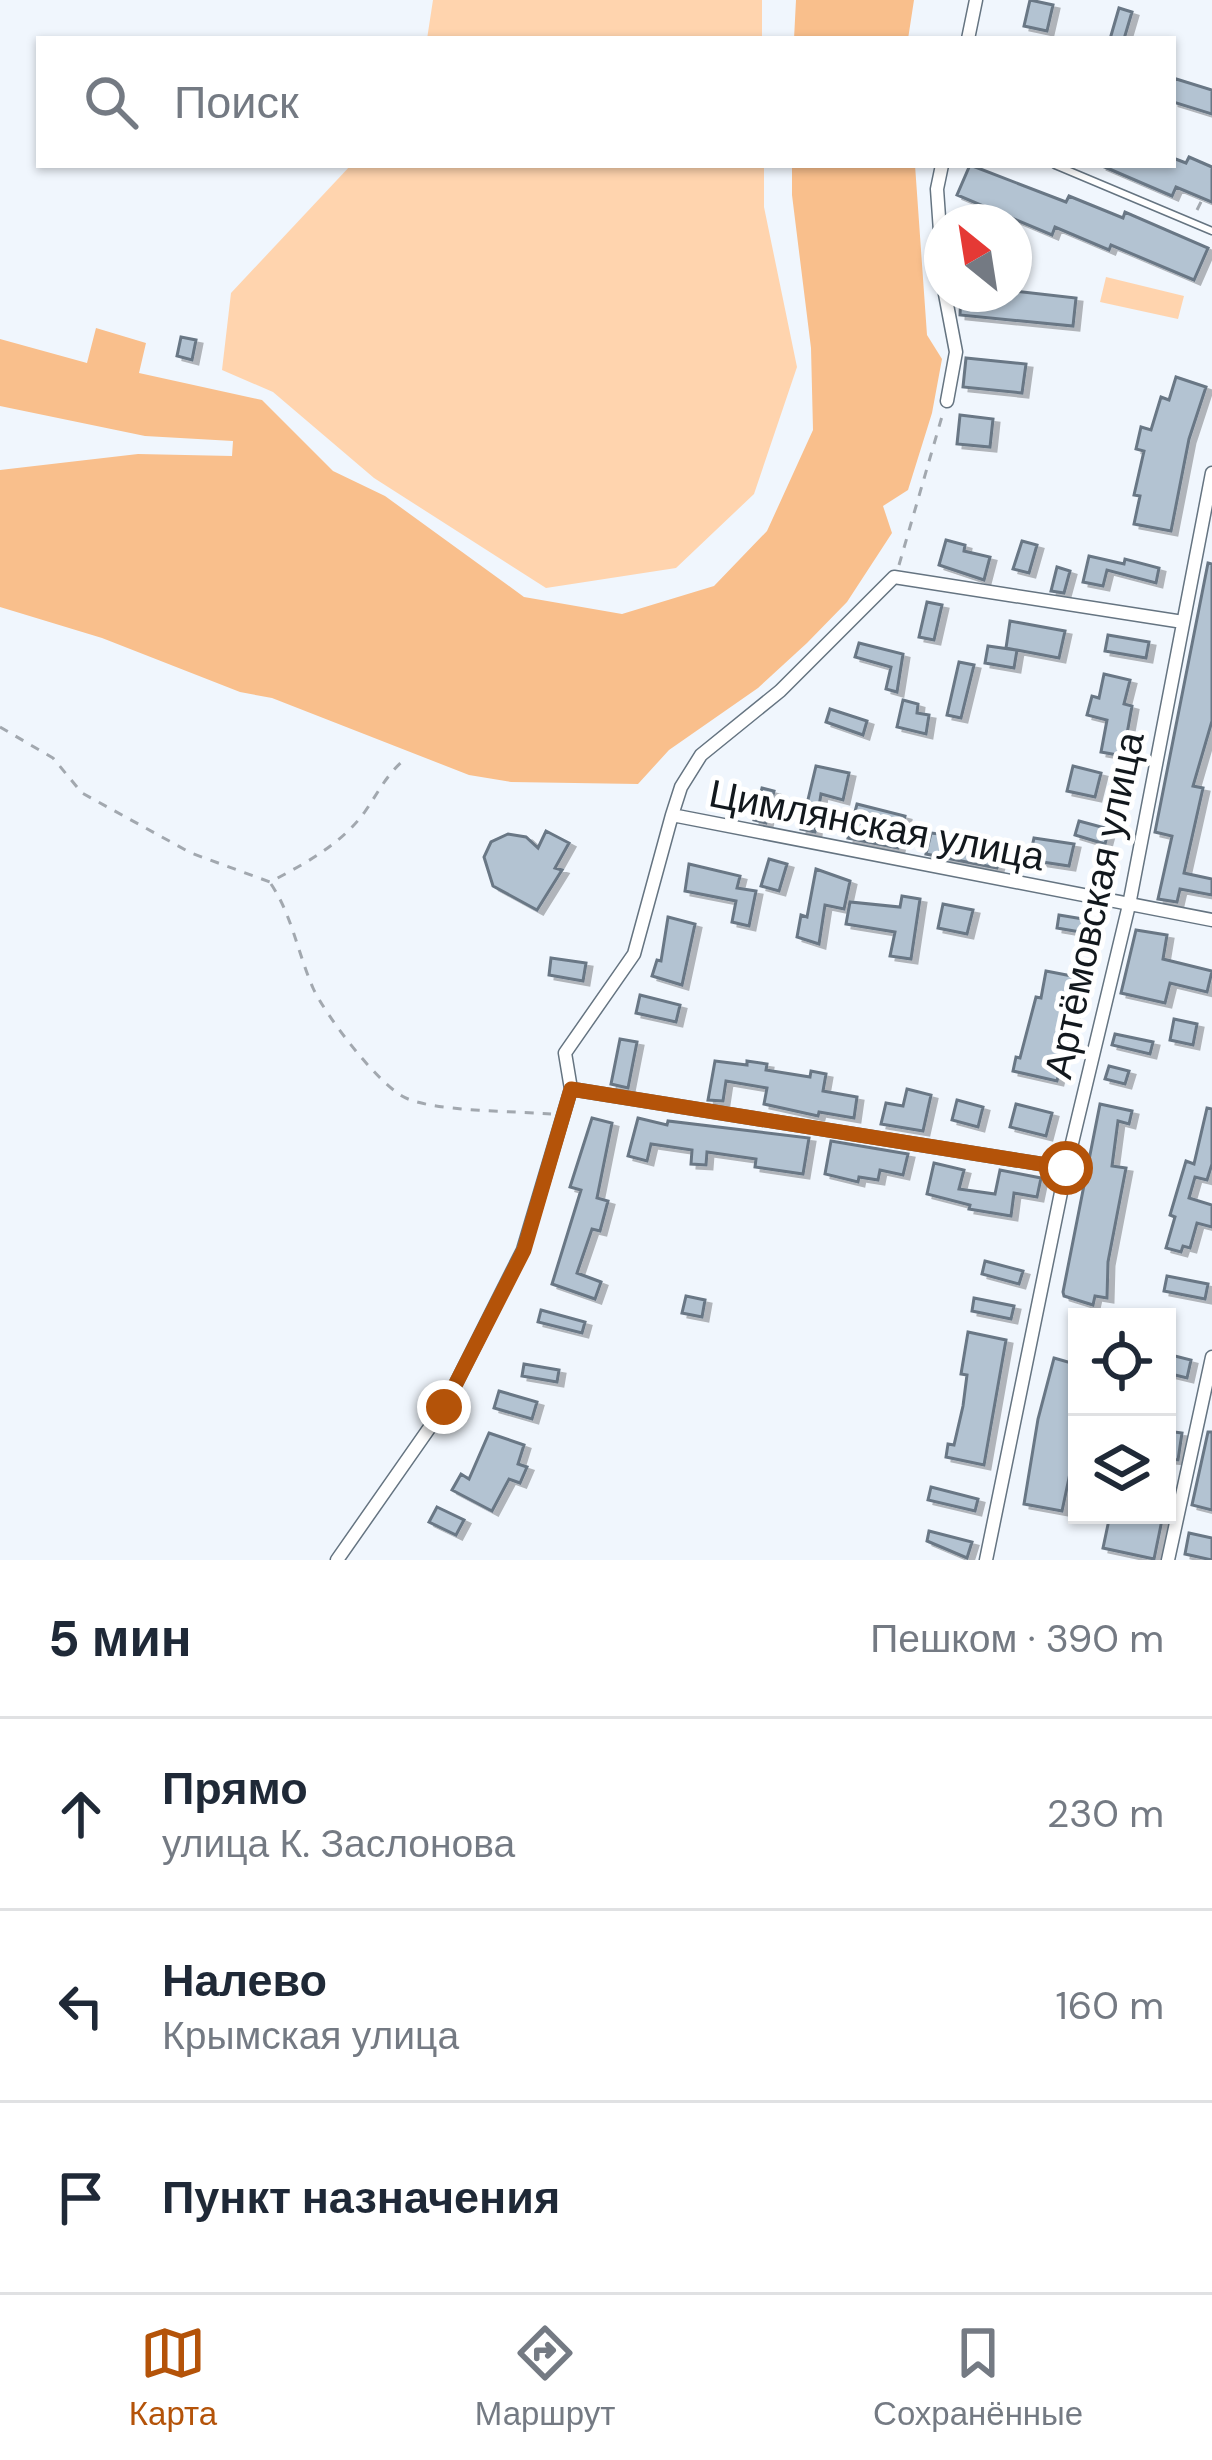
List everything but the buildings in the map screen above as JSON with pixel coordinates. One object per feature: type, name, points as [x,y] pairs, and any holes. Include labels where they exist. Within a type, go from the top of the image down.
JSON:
[{"type":"street","points":[[969,36],[976,0]]},
{"type":"street","points":[[938,204],[941,168]]},
{"type":"street","points":[[946,401],[956,352],[948,312]]},
{"type":"street","name":"Артёмовская улица","points":[[986,1560],[1066,1168],[1129,904],[1212,473]]},
{"type":"street","points":[[337,1560],[444,1407],[524,1250],[571,1089],[565,1053],[634,953],[681,788],[701,755],[780,691],[894,578],[1184,622]]},
{"type":"street","name":"Цимлянская улица","points":[[672,815],[1212,920]]},
{"type":"street","points":[[571,1089],[1066,1168]]},
{"type":"street","points":[[1168,1560],[1212,1357]]},
{"type":"lane","points":[[1062,168],[1212,231]]},
{"type":"path","points":[[1197,212],[1203,198]]},
{"type":"path","points":[[894,578],[907,547],[946,401]]},
{"type":"path","points":[[0,727],[53,758],[82,793],[191,854],[271,882],[316,995],[356,1051],[402,1096],[427,1104],[563,1115]]},
{"type":"path","points":[[271,882],[322,855],[363,814],[387,774],[405,759]]},
{"type":"shaded area","points":[[433,0],[762,0],[762,36],[427,36]]},
{"type":"shaded area","points":[[796,0],[914,0],[908,36],[794,36]]},
{"type":"shaded area","points":[[348,168],[764,168],[764,207],[797,367],[754,494],[676,568],[546,588],[374,478],[273,392],[222,370],[231,293]]},
{"type":"shaded area","points":[[792,168],[915,168],[927,335],[942,359],[932,413],[908,490],[883,506],[892,533],[847,602],[807,643],[758,688],[669,750],[638,784],[511,782],[469,775],[272,698],[240,692],[102,638],[0,607],[0,470],[138,454],[232,456],[233,441],[145,436],[0,406],[0,339],[87,363],[96,328],[146,343],[139,373],[262,400],[333,471],[385,496],[524,597],[622,614],[714,586],[767,531],[813,430],[811,348]]},
{"type":"shaded area","points":[[1106,277],[1184,296],[1178,319],[1100,302]]},
{"type":"route","points":[[444,1407],[524,1250],[571,1089],[1066,1168]]}]
